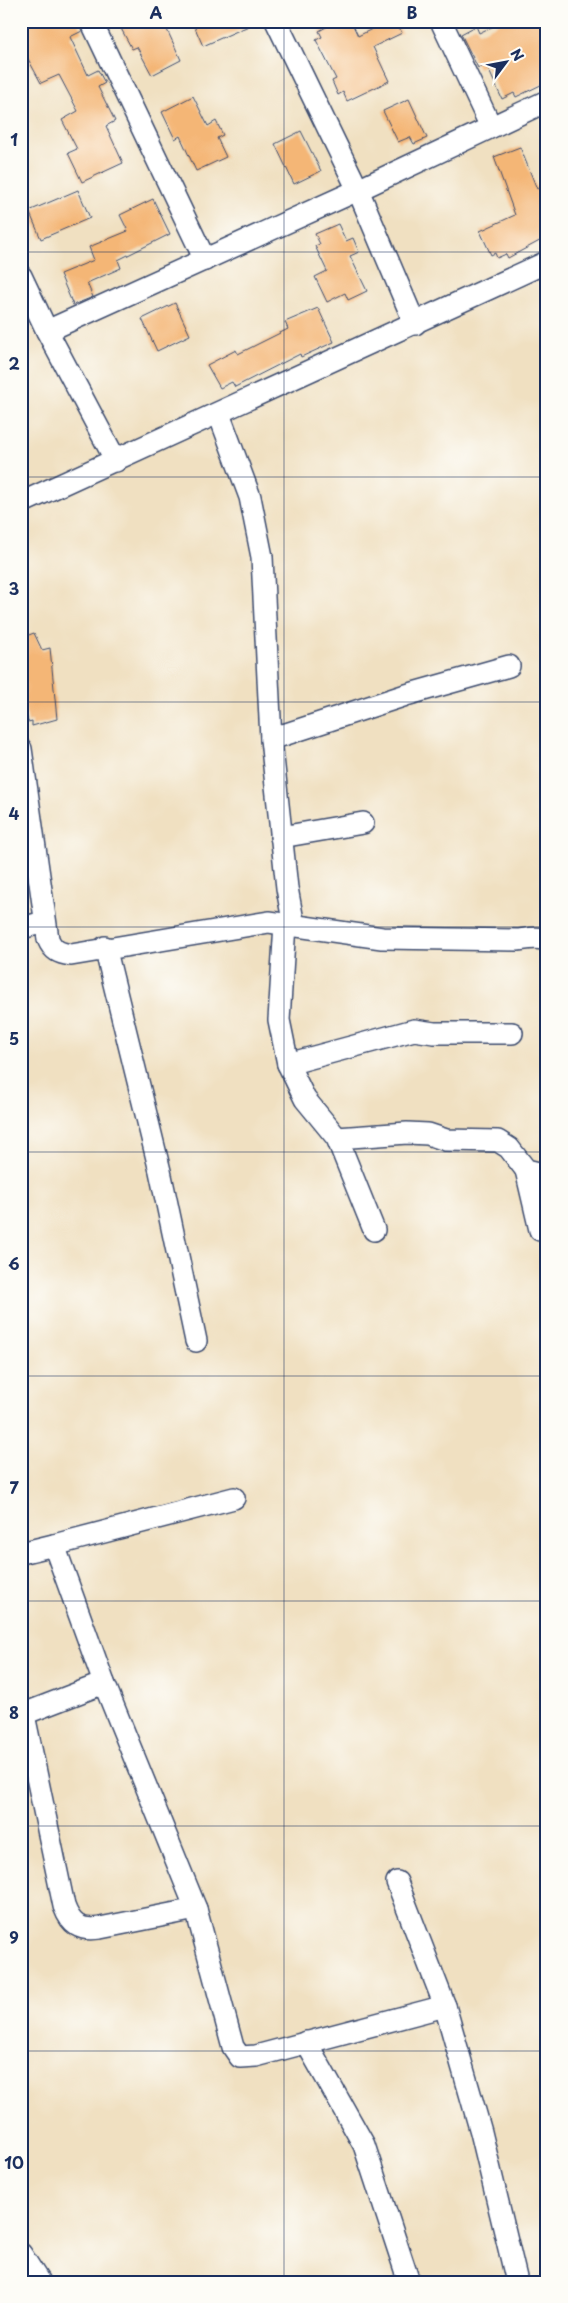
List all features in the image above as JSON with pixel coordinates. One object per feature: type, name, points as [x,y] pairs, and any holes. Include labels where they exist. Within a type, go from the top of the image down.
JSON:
[{"type":"street","points":[[91,21],[205,260]]},
{"type":"street","points":[[276,21],[358,190],[415,324]]},
{"type":"street","points":[[441,21],[491,127]]},
{"type":"street","points":[[47,331],[358,190],[547,101]]},
{"type":"street","points":[[21,503],[219,414],[547,262]]},
{"type":"street","points":[[21,276],[47,331],[116,461]]},
{"type":"street","points":[[219,414],[250,498],[262,557],[271,739],[290,925],[279,1020],[288,1064],[305,1099],[337,1138],[374,1230]]},
{"type":"street","points":[[271,739],[406,695],[509,666]]},
{"type":"street","points":[[21,749],[48,939],[52,948],[59,953],[71,955],[269,922],[382,938],[517,940],[534,938],[547,942]]},
{"type":"street","points":[[281,837],[363,823]]},
{"type":"street","points":[[21,928],[45,922]]},
{"type":"street","points":[[105,948],[160,1171],[196,1341]]},
{"type":"street","points":[[288,1064],[414,1030],[434,1033],[512,1033]]},
{"type":"street","points":[[337,1138],[407,1133],[428,1134],[446,1140],[498,1141],[509,1148],[526,1170],[540,1230]]},
{"type":"street","points":[[526,1170],[547,1175]]},
{"type":"street","points":[[21,1553],[234,1498]]},
{"type":"street","points":[[54,1545],[104,1683],[196,1909],[233,2047],[240,2056],[256,2056],[445,2006]]},
{"type":"street","points":[[104,1683],[23,1715],[64,1906],[68,1917],[77,1928],[89,1930],[196,1909]]},
{"type":"street","points":[[397,1882],[445,2006],[481,2132],[517,2282]]},
{"type":"street","points":[[306,2042],[364,2145],[409,2282]]},
{"type":"street","points":[[21,2254],[39,2282]]},
{"type":"building","points":[[21,21],[77,21],[82,31],[70,37],[88,75],[98,70],[105,83],[98,87],[115,121],[106,126],[123,163],[82,182],[68,153],[77,149],[62,120],[78,111],[59,75],[41,83],[21,46]]},
{"type":"building","points":[[117,21],[163,21],[181,60],[152,75],[137,47],[132,49]]},
{"type":"building","points":[[192,21],[260,21],[203,46]]},
{"type":"building","points":[[337,21],[351,21],[358,36],[388,21],[396,21],[402,33],[373,47],[389,81],[347,101],[343,92],[338,95],[332,81],[336,79],[316,40],[322,37],[319,31]]},
{"type":"building","points":[[504,21],[547,21],[547,82],[516,97],[514,93],[502,99],[486,64],[478,68],[461,34],[476,26],[479,33]]},
{"type":"building","points":[[193,96],[208,126],[216,121],[223,135],[217,138],[226,157],[196,171],[180,136],[175,139],[162,112]]},
{"type":"building","points":[[409,99],[427,138],[414,144],[410,137],[398,142],[383,111]]},
{"type":"building","points":[[301,131],[321,171],[294,184],[275,144]]},
{"type":"building","points":[[520,147],[537,189],[542,187],[547,197],[547,237],[508,258],[506,254],[497,258],[495,253],[491,255],[480,231],[515,215],[494,157]]},
{"type":"building","points":[[78,190],[90,218],[41,239],[29,211]]},
{"type":"building","points":[[153,199],[170,234],[118,260],[121,268],[87,283],[93,297],[73,305],[60,274],[94,260],[89,247],[128,231],[120,215]]},
{"type":"building","points":[[338,224],[346,241],[353,238],[359,252],[350,256],[367,291],[348,300],[345,293],[327,302],[315,277],[327,271],[315,246],[320,244],[315,234]]},
{"type":"building","points":[[175,303],[190,335],[157,351],[142,319]]},
{"type":"building","points":[[318,308],[334,342],[301,357],[300,354],[235,387],[232,382],[220,388],[207,365],[236,350],[238,354],[288,329],[285,322]]},
{"type":"building","points":[[34,633],[42,650],[50,648],[57,719],[32,726],[32,721],[28,722],[21,692],[21,638]]}]
